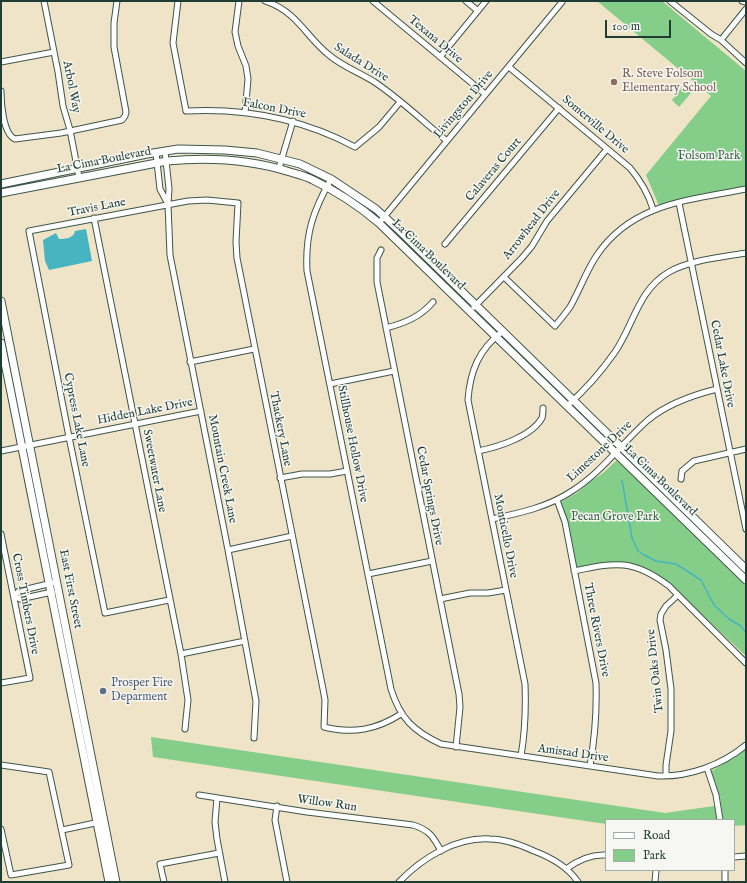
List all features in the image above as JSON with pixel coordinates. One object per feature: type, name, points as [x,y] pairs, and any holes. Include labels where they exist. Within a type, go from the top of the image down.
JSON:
[{"type":"street","name":"Arbol Way","points":[[44,1],[54,52],[62,106],[71,131],[79,177]]},
{"type":"street","points":[[1,91],[3,112],[8,133],[12,138],[18,139],[71,131],[118,121],[125,116],[114,47],[113,31],[117,1]]},
{"type":"street","name":"Falcon Drive","points":[[178,1],[173,43],[186,111],[214,110],[245,113],[293,121],[326,133],[355,147],[380,127],[400,102]]},
{"type":"street","points":[[239,1],[236,34],[238,46],[246,66],[249,87],[245,113]]},
{"type":"street","name":"Salada Drive","points":[[265,1],[291,14],[300,22],[315,42],[331,57],[342,65],[372,80],[447,141]]},
{"type":"street","name":"Texana Drive","points":[[373,1],[485,94]]},
{"type":"street","points":[[466,1],[478,10]]},
{"type":"street","points":[[440,56],[486,1]]},
{"type":"street","name":"Livingston Drive","points":[[379,223],[485,94],[510,67],[562,2],[561,1]]},
{"type":"street","points":[[670,1],[710,34],[721,40],[746,63]]},
{"type":"street","points":[[742,1],[746,2]]},
{"type":"street","points":[[721,40],[746,10]]},
{"type":"street","points":[[1,62],[54,52]]},
{"type":"street","name":"Somerville Drive","points":[[510,67],[630,168],[642,182],[649,196],[653,209]]},
{"type":"street","name":"Calaveras Court","points":[[445,244],[559,108]]},
{"type":"street","points":[[279,168],[293,121]]},
{"type":"street","name":"La Cima Boulevard","points":[[1,184],[156,152],[178,149],[225,150],[257,153],[300,164],[331,179],[384,216],[746,569]]},
{"type":"street","name":"Arrowhead Drive","points":[[470,311],[522,258],[532,246],[546,221],[607,149]]},
{"type":"street","name":"Mountain Creek Lane","points":[[165,151],[169,188],[168,204],[170,255],[228,550],[256,702],[254,738]]},
{"type":"street","name":"Mountain Creek Lane","points":[[156,152],[160,189],[168,204]]},
{"type":"street","name":"La Cima Boulevard","points":[[1,193],[167,160],[190,158],[240,160],[279,168],[312,179],[363,210],[379,223],[746,580]]},
{"type":"street","name":"Stillhouse Hollow Drive","points":[[331,179],[314,213],[308,232],[306,252],[307,271],[391,689],[401,714]]},
{"type":"street","points":[[504,277],[555,326],[570,307],[593,262],[605,244],[625,225],[653,209],[746,189]]},
{"type":"street","name":"Thackery Lane","points":[[168,204],[207,200],[238,203],[236,242],[237,258],[323,689],[325,700],[324,727],[346,731],[374,728],[401,714]]},
{"type":"street","name":"Cedar Lake Drive","points":[[679,203],[746,529]]},
{"type":"street","name":"Travis Lane","points":[[29,231],[168,204]]},
{"type":"street","name":"Sweetwater Lane","points":[[94,218],[180,654],[188,700],[185,729]]},
{"type":"street","name":"Cypress Lake Lane","points":[[29,231],[105,613],[169,600]]},
{"type":"street","name":"Cedar Springs Drive","points":[[381,250],[377,258],[376,271],[394,371],[460,706],[456,747]]},
{"type":"street","points":[[566,406],[595,378],[616,351],[648,290],[657,280],[669,272],[692,264],[746,253]]},
{"type":"street","name":"East First Street","points":[[1,301],[49,584],[67,673],[76,701],[101,822],[116,882]]},
{"type":"street","points":[[386,328],[401,324],[420,316],[434,302]]},
{"type":"street","name":"Monticello Drive","points":[[503,331],[496,336],[479,355],[475,364],[468,400],[525,684],[525,731],[521,756]]},
{"type":"street","name":"East First Street","points":[[1,343],[58,582],[74,672],[76,701]]},
{"type":"street","points":[[190,362],[254,349]]},
{"type":"street","points":[[330,384],[394,371]]},
{"type":"street","name":"Limestone Drive","points":[[492,519],[531,510],[557,500],[584,482],[649,420],[665,408],[701,393],[717,389]]},
{"type":"street","points":[[478,451],[503,445],[524,434],[542,417],[543,408]]},
{"type":"street","name":"Hidden Lake Drive","points":[[1,451],[201,411]]},
{"type":"street","points":[[681,479],[682,471],[694,461],[746,449]]},
{"type":"street","points":[[280,478],[302,474],[330,474],[347,471]]},
{"type":"street","name":"Three Rivers Drive","points":[[557,500],[565,522],[596,684],[596,729],[590,766]]},
{"type":"street","name":"Cross Timbers Drive","points":[[1,534],[30,678],[1,683]]},
{"type":"street","points":[[228,550],[292,536]]},
{"type":"street","points":[[368,574],[432,561]]},
{"type":"street","points":[[574,571],[602,565],[624,564],[643,569],[655,576],[678,595],[746,663]]},
{"type":"street","points":[[58,582],[19,591],[14,596],[20,599],[59,591]]},
{"type":"street","points":[[440,599],[470,593],[488,593],[506,590]]},
{"type":"street","name":"Twin Oaks Drive","points":[[666,776],[666,765],[671,731],[670,689],[666,650],[660,620],[661,614],[666,606],[678,595]]},
{"type":"street","points":[[180,654],[245,641]]},
{"type":"street","points":[[67,673],[74,672]]},
{"type":"street","name":"Amistad Drive","points":[[401,714],[416,730],[426,737],[441,744],[640,774],[666,776],[707,768],[726,759],[746,745]]},
{"type":"street","points":[[1,765],[49,772],[69,865],[11,875],[1,829]]},
{"type":"street","points":[[707,768],[716,795],[720,819]]},
{"type":"street","name":"Willow Run","points":[[199,795],[277,806],[306,812],[413,825],[429,832],[441,851]]},
{"type":"street","points":[[217,798],[215,822],[225,882]]},
{"type":"street","points":[[277,806],[275,820],[287,882]]},
{"type":"street","points":[[62,830],[101,822]]},
{"type":"street","name":"East First Street","points":[[101,822],[109,882]]},
{"type":"street","points":[[399,882],[424,860],[466,841],[477,839],[491,839],[523,846],[543,854],[566,869],[578,882]]},
{"type":"street","points":[[164,882],[160,864],[219,852]]},
{"type":"street","points":[[566,869],[580,859],[589,856],[605,854]]},
{"type":"street","points":[[735,857],[746,856]]},
{"type":"street","points":[[655,882],[656,871]]},
{"type":"street","points":[[725,871],[725,882]]},
{"type":"green space","name":"Folsom Park","points":[[597,1],[662,1],[746,71],[746,186],[659,206],[646,175],[711,96]]},
{"type":"green space","points":[[683,86],[691,93],[679,107],[672,100]]},
{"type":"green space","name":"Pecan Grove Park","points":[[617,460],[746,586],[746,656],[674,588],[658,575],[649,570],[628,563],[615,562],[577,567],[567,519],[561,502],[577,493]]},
{"type":"green space","points":[[151,737],[665,813],[721,805],[720,797],[711,771],[734,758],[746,749],[746,825],[735,826],[735,819],[605,819],[605,824],[153,757]]},
{"type":"water","points":[[86,229],[92,261],[49,270],[45,261],[43,240],[56,233],[59,239],[71,237],[75,231]]},
{"type":"waterway","points":[[622,480],[632,538],[638,551],[656,561],[676,564],[701,580],[714,605],[729,619],[741,626],[746,633]]},
{"type":"place","name":"R. Steve Folsom Elementary School","points":[[614,82]]},
{"type":"place","name":"Prosper Fire Deparment","points":[[103,691]]}]
